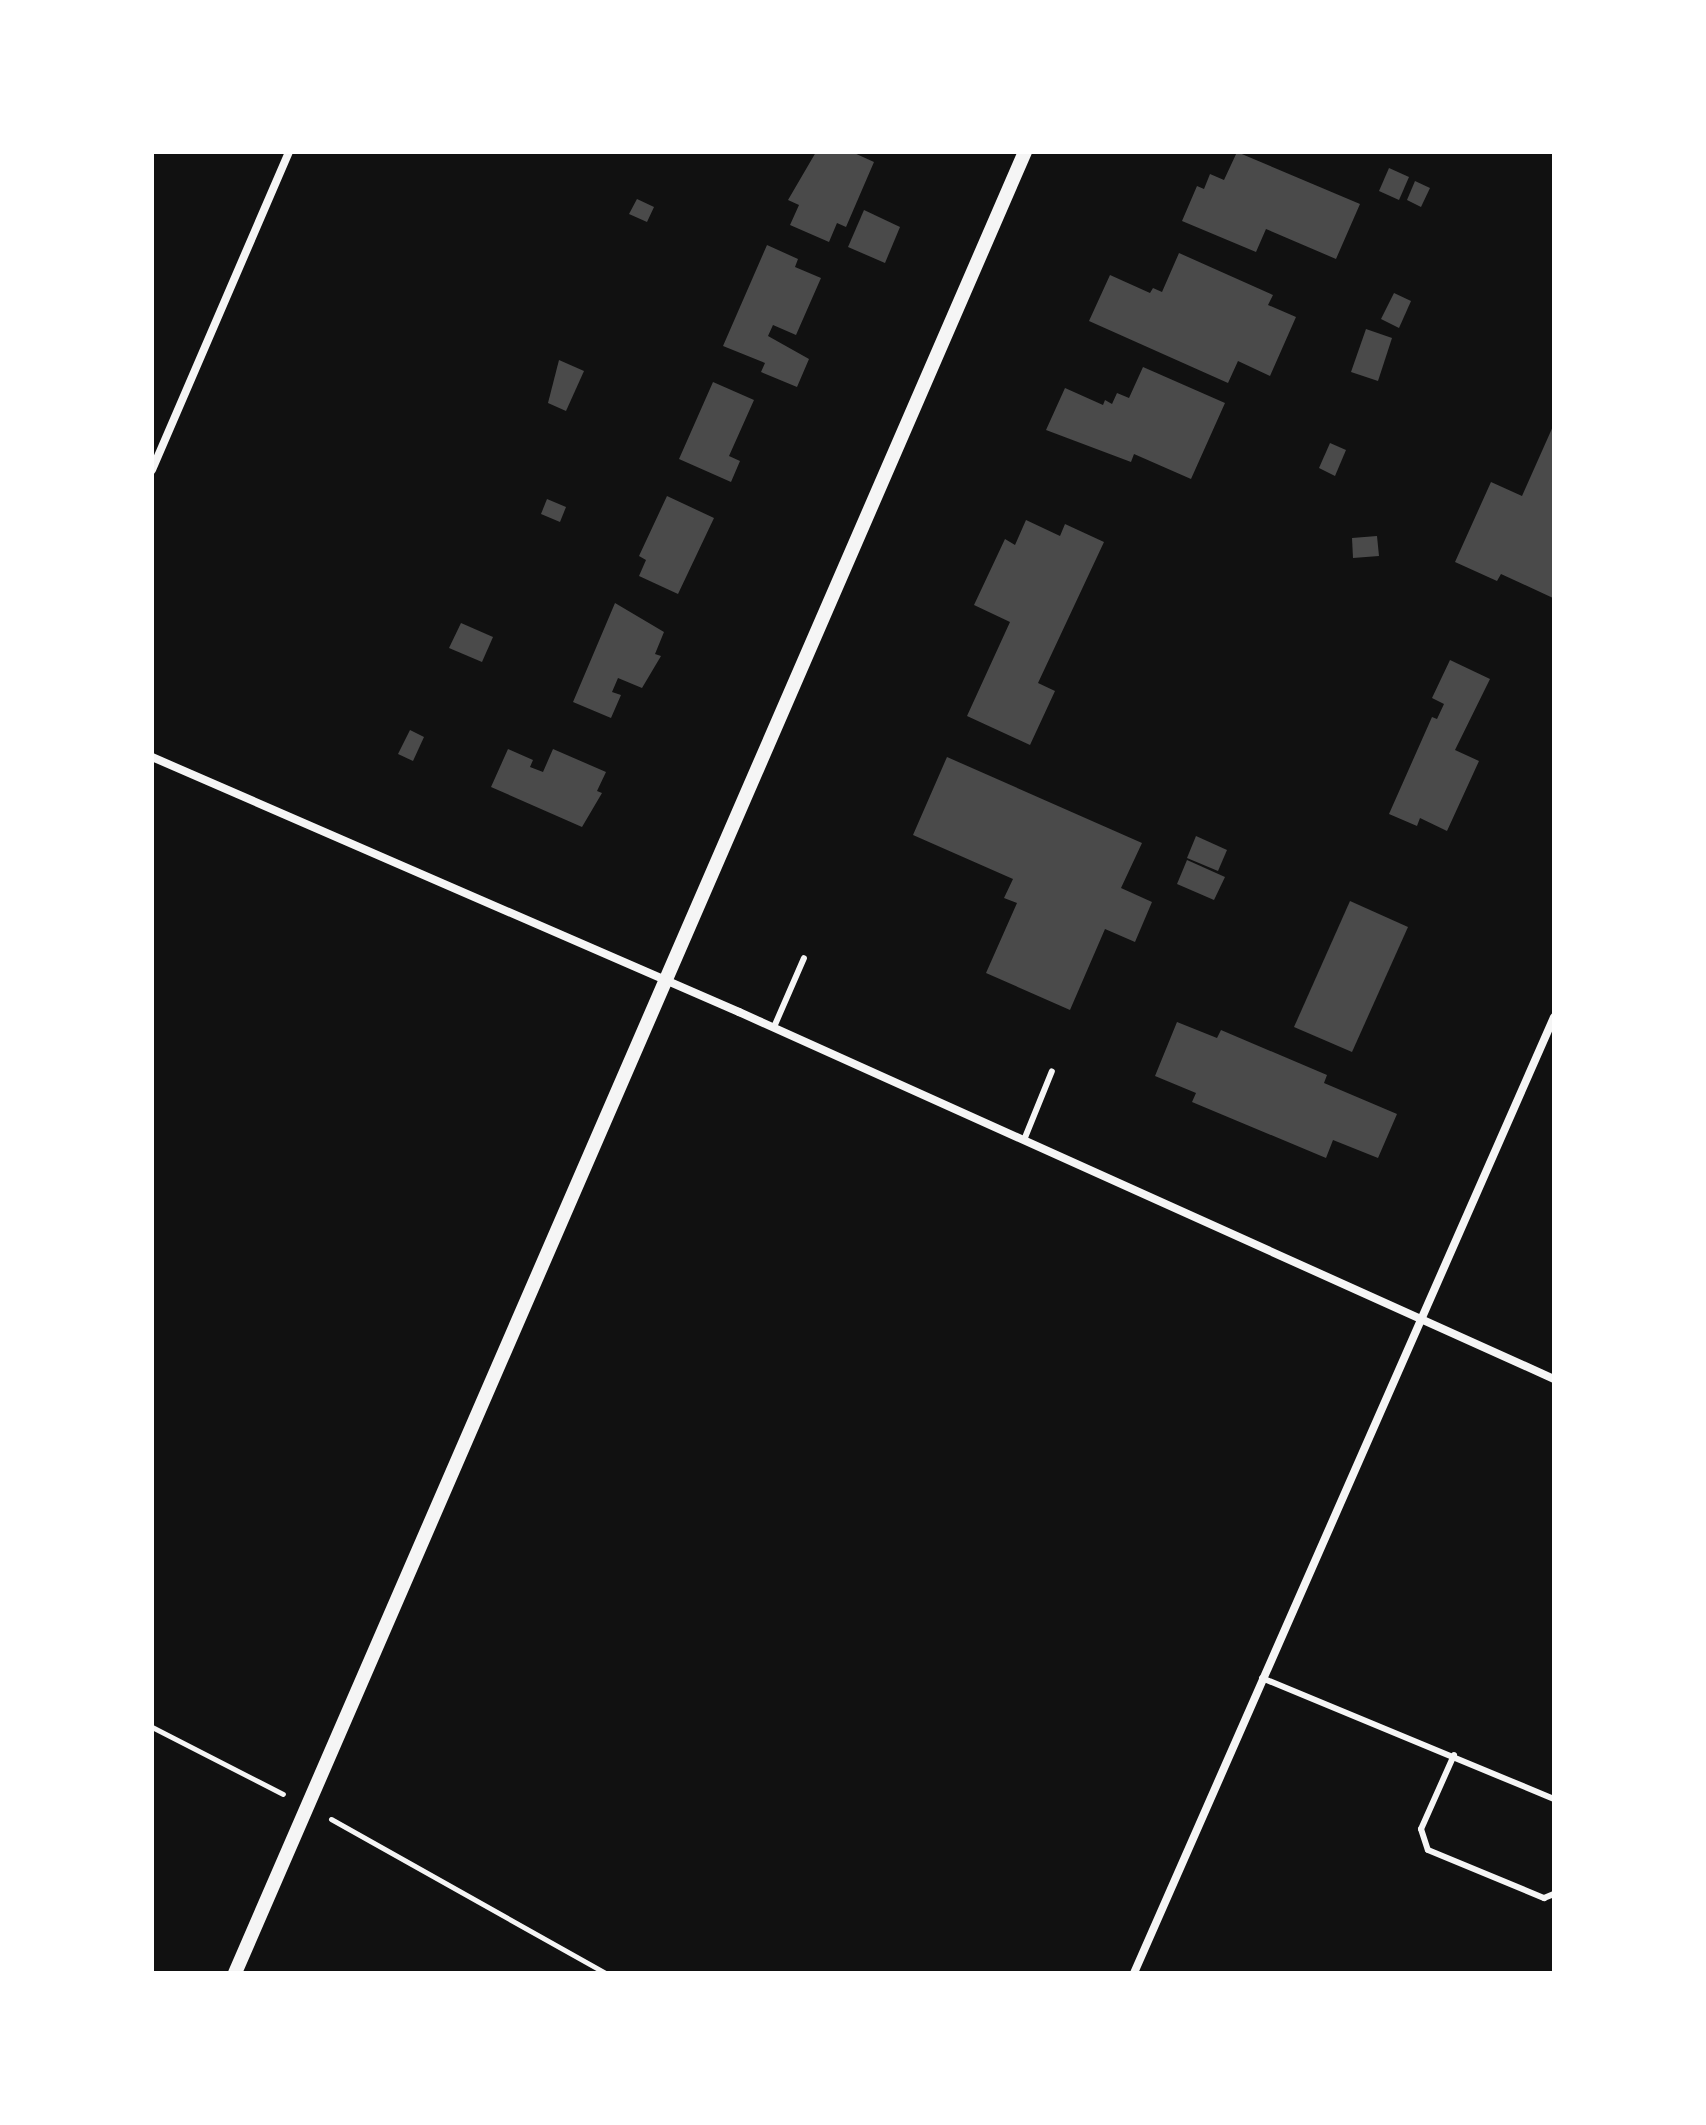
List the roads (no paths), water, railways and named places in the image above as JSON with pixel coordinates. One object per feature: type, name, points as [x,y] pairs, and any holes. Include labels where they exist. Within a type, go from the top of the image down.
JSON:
[{"type":"street","points":[[152,470],[289,152]]},
{"type":"street","points":[[235,1973],[1025,152]]},
{"type":"street","points":[[152,757],[774,1027],[1554,1379]]},
{"type":"street","points":[[1134,1973],[1554,1017]]},
{"type":"lane","points":[[774,1027],[804,958]]},
{"type":"lane","points":[[1024,1140],[1052,1071]]},
{"type":"lane","points":[[1262,1678],[1554,1799]]},
{"type":"lane","points":[[1454,1755],[1421,1829],[1428,1850],[1544,1898],[1554,1894]]}]
